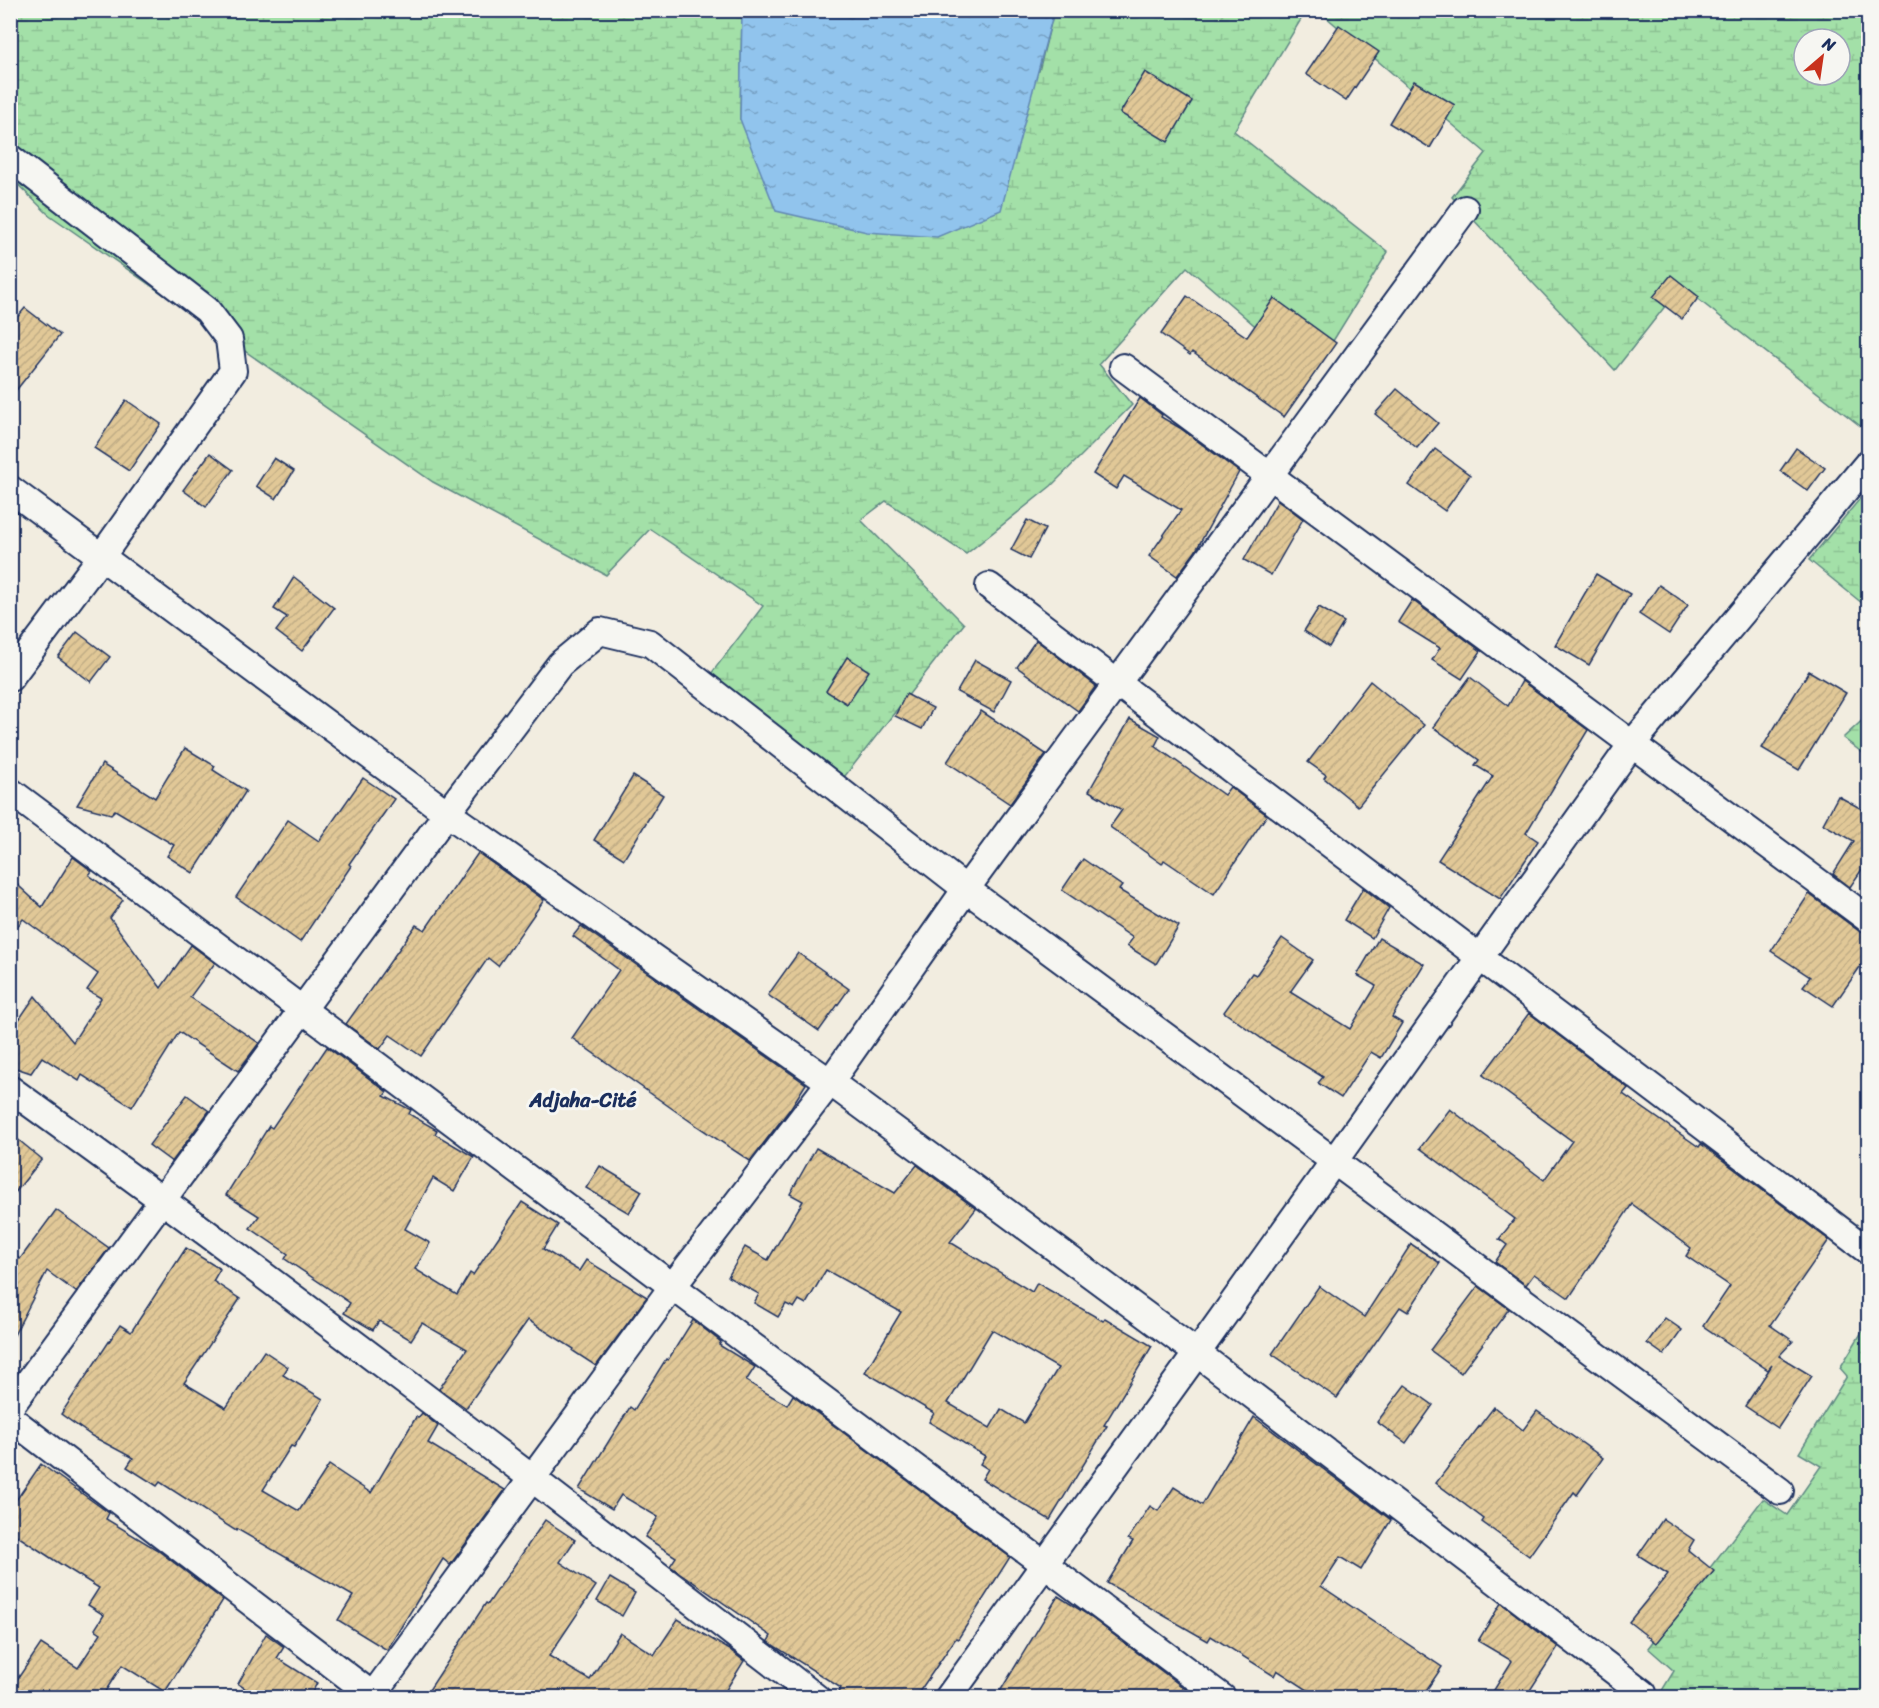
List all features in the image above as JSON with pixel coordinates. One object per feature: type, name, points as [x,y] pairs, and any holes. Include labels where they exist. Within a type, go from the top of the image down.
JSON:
[{"type":"street","points":[[10,158],[207,310],[229,339],[233,371],[101,557],[10,678]]},
{"type":"street","points":[[10,1418],[374,1697],[673,1286],[830,1082],[966,889],[1465,209]]},
{"type":"street","points":[[1124,367],[1869,919]]},
{"type":"street","points":[[948,1698],[1632,744],[1869,463]]},
{"type":"street","points":[[10,489],[447,813],[830,1082],[1197,1353],[1643,1693]]},
{"type":"street","points":[[989,586],[1869,1251]]},
{"type":"street","points":[[10,1407],[447,813],[560,664],[600,631],[650,643],[966,889],[1780,1491]]},
{"type":"street","points":[[10,791],[1223,1698]]},
{"type":"street","points":[[10,1089],[164,1200],[533,1478],[817,1698]]},
{"type":"green space","points":[[10,11],[742,11],[740,119],[1039,71],[1054,11],[1306,11],[1234,131],[1388,252],[1312,375],[1187,267],[1099,364],[1132,405],[1051,486],[966,554],[886,501],[861,520],[964,624],[841,781],[707,679],[763,606],[650,529],[606,575],[433,482],[48,214],[11,178]]},
{"type":"green space","points":[[1319,11],[1868,11],[1868,432],[1681,286],[1615,370],[1452,197],[1486,153]]},
{"type":"green space","points":[[1868,489],[1868,608],[1809,560]]},
{"type":"green space","points":[[1868,715],[1868,757],[1843,738]]},
{"type":"green space","points":[[1868,1322],[1868,1697],[1658,1697],[1674,1671],[1648,1648],[1763,1499],[1787,1515],[1821,1466],[1799,1453],[1847,1376],[1840,1368]]},
{"type":"water","points":[[742,11],[1054,11],[1001,210],[937,237],[867,232],[776,211],[740,119]]},
{"type":"building","points":[[1339,25],[1379,52],[1346,101],[1306,74]]},
{"type":"building","points":[[1145,72],[1192,101],[1168,142],[1120,113]]},
{"type":"building","points":[[1414,81],[1455,105],[1430,148],[1389,123]]},
{"type":"building","points":[[1671,275],[1699,297],[1682,319],[1653,297]]},
{"type":"building","points":[[1187,296],[1247,337],[1274,298],[1336,343],[1284,417],[1192,352],[1190,355],[1161,334]]},
{"type":"building","points":[[25,308],[60,335],[10,398],[10,326]]},
{"type":"building","points":[[1397,389],[1438,423],[1417,448],[1375,414]]},
{"type":"building","points":[[1140,398],[1162,415],[1161,417],[1180,428],[1239,472],[1195,552],[1177,576],[1149,556],[1181,510],[1124,476],[1116,489],[1093,474]]},
{"type":"building","points":[[126,400],[161,424],[129,471],[94,448]]},
{"type":"building","points":[[1796,448],[1825,468],[1808,491],[1780,471]]},
{"type":"building","points":[[1435,449],[1470,475],[1445,511],[1409,485]]},
{"type":"building","points":[[210,453],[233,470],[206,507],[183,490]]},
{"type":"building","points":[[274,458],[294,471],[276,499],[256,486]]},
{"type":"building","points":[[1278,500],[1303,519],[1271,575],[1244,560]]},
{"type":"building","points":[[1027,520],[1045,529],[1029,559],[1011,550]]},
{"type":"building","points":[[1596,574],[1630,594],[1589,665],[1555,645]]},
{"type":"building","points":[[294,577],[334,608],[302,651],[276,631],[287,617],[274,609]]},
{"type":"building","points":[[1659,585],[1688,605],[1669,634],[1639,614]]},
{"type":"building","points":[[1412,600],[1481,651],[1462,679],[1432,660],[1440,648],[1398,622]]},
{"type":"building","points":[[1319,607],[1344,622],[1329,647],[1304,631]]},
{"type":"building","points":[[77,632],[110,657],[91,682],[58,657]]},
{"type":"building","points":[[1036,640],[1096,686],[1078,711],[1017,667]]},
{"type":"building","points":[[847,657],[869,671],[847,704],[826,691]]},
{"type":"building","points":[[975,660],[1011,680],[994,712],[957,692]]},
{"type":"building","points":[[1809,671],[1846,693],[1799,770],[1762,748]]},
{"type":"building","points":[[1470,677],[1508,706],[1522,681],[1588,730],[1526,833],[1538,841],[1500,899],[1438,860],[1493,776],[1475,765],[1479,760],[1433,727]]},
{"type":"building","points":[[1370,681],[1424,725],[1358,806],[1324,778],[1326,775],[1308,762]]},
{"type":"building","points":[[906,694],[933,708],[922,729],[895,716]]},
{"type":"building","points":[[981,711],[1046,754],[1010,804],[947,762]]},
{"type":"building","points":[[1130,719],[1160,736],[1155,746],[1224,795],[1230,787],[1267,815],[1214,894],[1164,860],[1162,864],[1110,827],[1122,810],[1089,791]]},
{"type":"building","points":[[185,748],[215,766],[213,770],[246,791],[193,873],[167,856],[174,845],[115,810],[111,814],[77,805],[102,764],[155,798]]},
{"type":"building","points":[[633,776],[663,795],[624,859],[594,840]]},
{"type":"building","points":[[363,778],[394,799],[349,864],[351,866],[300,942],[236,897],[288,820],[319,841]]},
{"type":"building","points":[[1838,796],[1869,813],[1869,859],[1850,887],[1833,874],[1854,841],[1823,824]]},
{"type":"building","points":[[478,853],[544,900],[498,966],[488,958],[421,1056],[390,1035],[380,1049],[346,1024],[416,925],[425,930]]},
{"type":"building","points":[[73,857],[92,871],[89,875],[123,900],[110,918],[161,988],[191,945],[215,963],[190,997],[259,1043],[238,1071],[179,1032],[132,1107],[82,1075],[79,1081],[42,1057],[31,1073],[10,1066],[10,1033],[35,996],[73,1042],[101,998],[87,990],[98,974],[23,919],[10,936],[10,878],[42,907]]},
{"type":"building","points":[[1083,859],[1122,886],[1119,890],[1179,926],[1156,964],[1127,946],[1133,938],[1062,890]]},
{"type":"building","points":[[1363,888],[1389,908],[1372,938],[1344,920]]},
{"type":"building","points":[[1809,894],[1859,931],[1869,934],[1869,954],[1833,1006],[1803,986],[1810,977],[1771,951]]},
{"type":"building","points":[[581,926],[806,1084],[750,1161],[572,1038],[619,970],[573,936]]},
{"type":"building","points":[[1282,938],[1313,960],[1290,992],[1350,1029],[1376,986],[1357,975],[1379,938],[1424,964],[1392,1017],[1402,1023],[1381,1058],[1371,1052],[1341,1098],[1318,1083],[1323,1077],[1224,1012],[1252,973],[1256,975]]},
{"type":"building","points":[[798,953],[849,989],[819,1031],[768,995]]},
{"type":"building","points":[[1529,1013],[1628,1088],[1623,1094],[1699,1147],[1701,1144],[1829,1240],[1770,1325],[1793,1341],[1779,1356],[1812,1376],[1778,1428],[1745,1406],[1772,1365],[1768,1370],[1703,1326],[1730,1286],[1686,1256],[1691,1248],[1632,1204],[1569,1298],[1534,1274],[1526,1285],[1495,1262],[1507,1245],[1499,1239],[1515,1219],[1420,1148],[1450,1109],[1544,1180],[1572,1141],[1483,1075]]},
{"type":"building","points":[[327,1047],[387,1092],[384,1096],[411,1110],[409,1114],[437,1130],[435,1134],[474,1157],[454,1191],[433,1178],[405,1229],[430,1243],[415,1269],[457,1295],[470,1273],[473,1275],[522,1202],[558,1225],[543,1249],[579,1271],[586,1260],[647,1297],[596,1366],[528,1320],[466,1408],[439,1389],[467,1349],[422,1323],[411,1340],[379,1321],[373,1330],[344,1313],[350,1303],[285,1259],[288,1254],[250,1228],[259,1216],[226,1195],[269,1126],[272,1128]]},
{"type":"building","points":[[187,1095],[209,1111],[172,1162],[149,1145]]},
{"type":"building","points":[[10,1133],[42,1159],[10,1199]]},
{"type":"building","points":[[816,1148],[895,1193],[917,1165],[976,1209],[950,1242],[1032,1292],[1037,1283],[1103,1321],[1105,1318],[1152,1346],[1050,1520],[982,1479],[988,1469],[980,1464],[985,1456],[929,1422],[934,1413],[865,1372],[901,1312],[826,1270],[806,1304],[799,1300],[794,1308],[786,1304],[778,1317],[754,1303],[759,1294],[728,1277],[745,1247],[768,1260],[803,1201],[790,1194]],"holes":[[[992,1330],[1058,1368],[1024,1423],[1001,1409],[990,1428],[948,1403]]]},
{"type":"building","points":[[600,1166],[642,1191],[629,1213],[586,1188]]},
{"type":"building","points":[[56,1210],[109,1248],[76,1292],[47,1271],[10,1343],[10,1253],[20,1259]]},
{"type":"building","points":[[1411,1244],[1440,1263],[1408,1312],[1400,1307],[1337,1398],[1272,1354],[1319,1286],[1364,1317]]},
{"type":"building","points":[[186,1248],[220,1269],[213,1281],[240,1299],[184,1383],[226,1408],[264,1351],[288,1367],[283,1375],[323,1399],[294,1447],[291,1446],[263,1490],[299,1511],[329,1465],[371,1493],[416,1417],[418,1418],[422,1413],[438,1426],[428,1443],[505,1490],[450,1565],[443,1559],[387,1650],[338,1620],[353,1596],[237,1529],[236,1531],[160,1482],[157,1486],[127,1467],[133,1458],[92,1436],[61,1414],[120,1325],[131,1332]]},
{"type":"building","points":[[1478,1286],[1509,1309],[1461,1373],[1430,1350]]},
{"type":"building","points":[[1665,1318],[1682,1330],[1664,1355],[1647,1343]]},
{"type":"building","points":[[693,1320],[721,1342],[719,1345],[755,1367],[746,1381],[787,1405],[793,1395],[1010,1557],[958,1639],[956,1638],[915,1698],[834,1698],[841,1688],[776,1647],[768,1641],[771,1636],[670,1566],[676,1557],[645,1537],[658,1517],[621,1495],[612,1509],[579,1489],[630,1407],[634,1410]]},
{"type":"building","points":[[1405,1385],[1433,1405],[1406,1443],[1377,1422]]},
{"type":"building","points":[[1494,1407],[1523,1430],[1537,1411],[1603,1458],[1577,1495],[1574,1492],[1529,1556],[1482,1522],[1484,1519],[1436,1483]]},
{"type":"building","points":[[1254,1417],[1391,1520],[1361,1570],[1340,1557],[1321,1586],[1442,1667],[1421,1698],[1320,1698],[1277,1670],[1274,1676],[1211,1636],[1208,1641],[1107,1583],[1133,1541],[1128,1539],[1150,1506],[1158,1511],[1174,1487],[1202,1505]]},
{"type":"building","points":[[41,1464],[109,1513],[106,1519],[156,1549],[223,1600],[165,1692],[122,1665],[101,1698],[10,1698],[10,1690],[41,1644],[78,1668],[101,1633],[95,1629],[104,1615],[88,1605],[99,1588],[10,1531],[10,1509]]},
{"type":"building","points":[[1663,1519],[1694,1540],[1688,1550],[1714,1571],[1656,1643],[1629,1622],[1668,1574],[1638,1555]]},
{"type":"building","points":[[545,1520],[575,1540],[560,1562],[596,1586],[549,1656],[590,1680],[620,1633],[654,1655],[678,1619],[744,1661],[721,1698],[441,1698],[429,1690],[486,1603],[488,1604]]},
{"type":"building","points":[[610,1578],[635,1593],[622,1616],[597,1601]]},
{"type":"building","points":[[1058,1596],[1085,1613],[1197,1698],[996,1698]]},
{"type":"building","points":[[1501,1603],[1558,1647],[1525,1698],[1489,1698],[1512,1661],[1478,1641]]},
{"type":"building","points":[[266,1634],[284,1647],[277,1658],[317,1683],[309,1698],[260,1698],[238,1684]]},
{"type":"district","name":"Adjaha-Cité","points":[[583,1100]]}]
